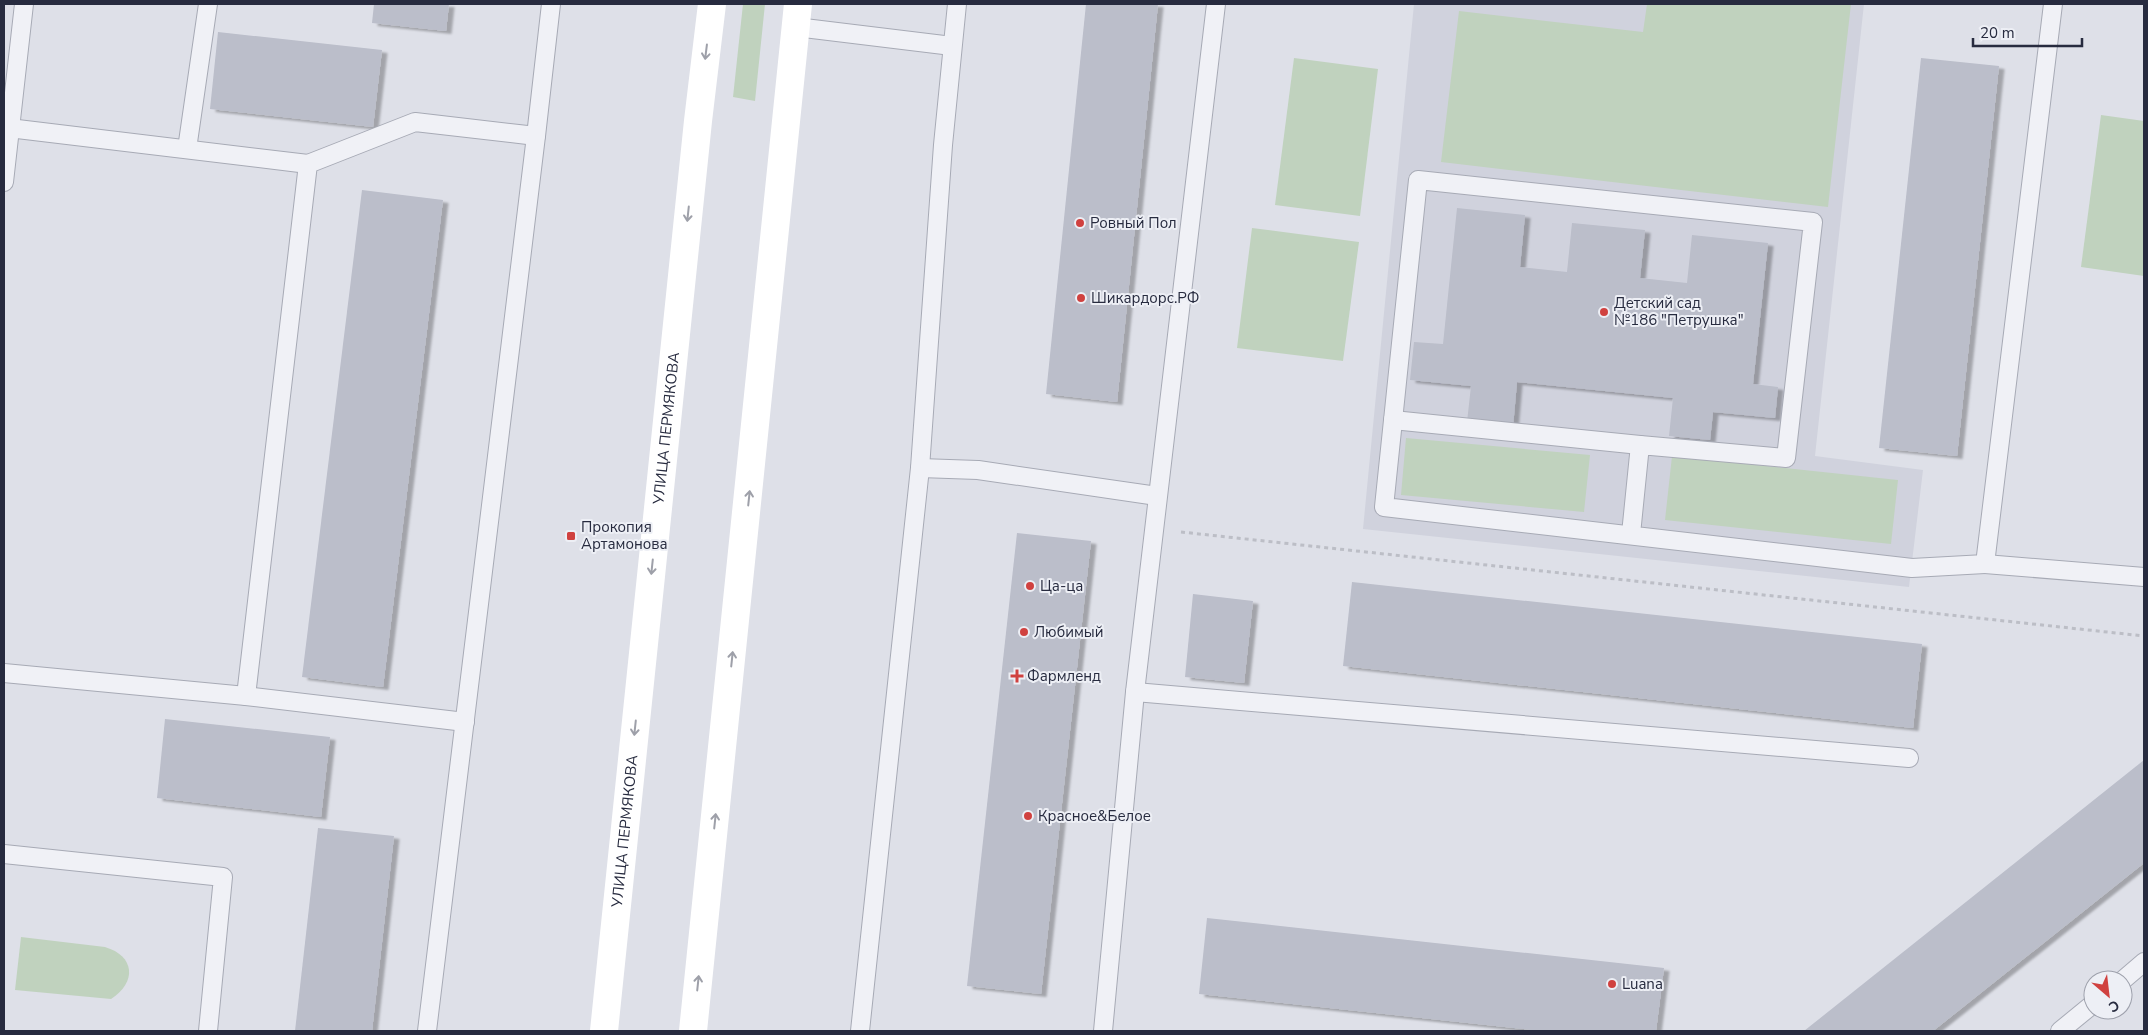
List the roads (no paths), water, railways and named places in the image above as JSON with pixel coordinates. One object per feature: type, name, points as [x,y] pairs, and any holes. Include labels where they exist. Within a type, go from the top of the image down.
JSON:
[{"type":"main road","name":"УЛИЦА ПЕРМЯКОВА","points":[[604,1031],[698,121],[712,4]]},
{"type":"main road","points":[[693,1031],[797,15]]},
{"type":"lane","points":[[4,182],[24,4]]},
{"type":"lane","points":[[187,148],[208,4]]},
{"type":"lane","points":[[426,1031],[551,4]]},
{"type":"lane","points":[[860,1031],[920,468],[943,145],[957,4]]},
{"type":"lane","points":[[1103,1031],[1135,692],[1156,496],[1216,4]]},
{"type":"lane","points":[[1984,564],[2053,4]]},
{"type":"lane","points":[[797,15],[952,46]]},
{"type":"lane","points":[[10,128],[308,164],[415,122],[536,136]]},
{"type":"lane","points":[[246,696],[308,164]]},
{"type":"lane","points":[[1393,420],[1786,458],[1812,222],[1418,180],[1393,420],[1384,507],[1631,534],[1912,568],[1984,564],[2144,577]]},
{"type":"lane","points":[[1631,534],[1640,445]]},
{"type":"lane","points":[[920,468],[978,470],[1156,496]]},
{"type":"lane","points":[[4,673],[246,696],[465,722]]},
{"type":"lane","points":[[1135,692],[1909,758]]},
{"type":"lane","points":[[4,854],[223,877],[208,1031]]},
{"type":"lane","points":[[2133,971],[2144,962]]},
{"type":"lane","points":[[2060,1031],[2083,1012]]},
{"type":"place","name":"Ровный Пол","points":[[1080,223]]},
{"type":"place","name":"Шикардорс.РФ","points":[[1081,298]]},
{"type":"place","name":"Детский сад №186 \"Петрушка\"","points":[[1604,312]]},
{"type":"place","name":"Прокопия Артамонова","points":[[571,536]]},
{"type":"place","name":"Ца-ца","points":[[1030,586]]},
{"type":"place","name":"Любимый","points":[[1024,632]]},
{"type":"place","name":"Фармленд","points":[[1017,676]]},
{"type":"place","name":"Красное&Белое","points":[[1028,816]]},
{"type":"place","name":"Luana","points":[[1612,984]]}]
